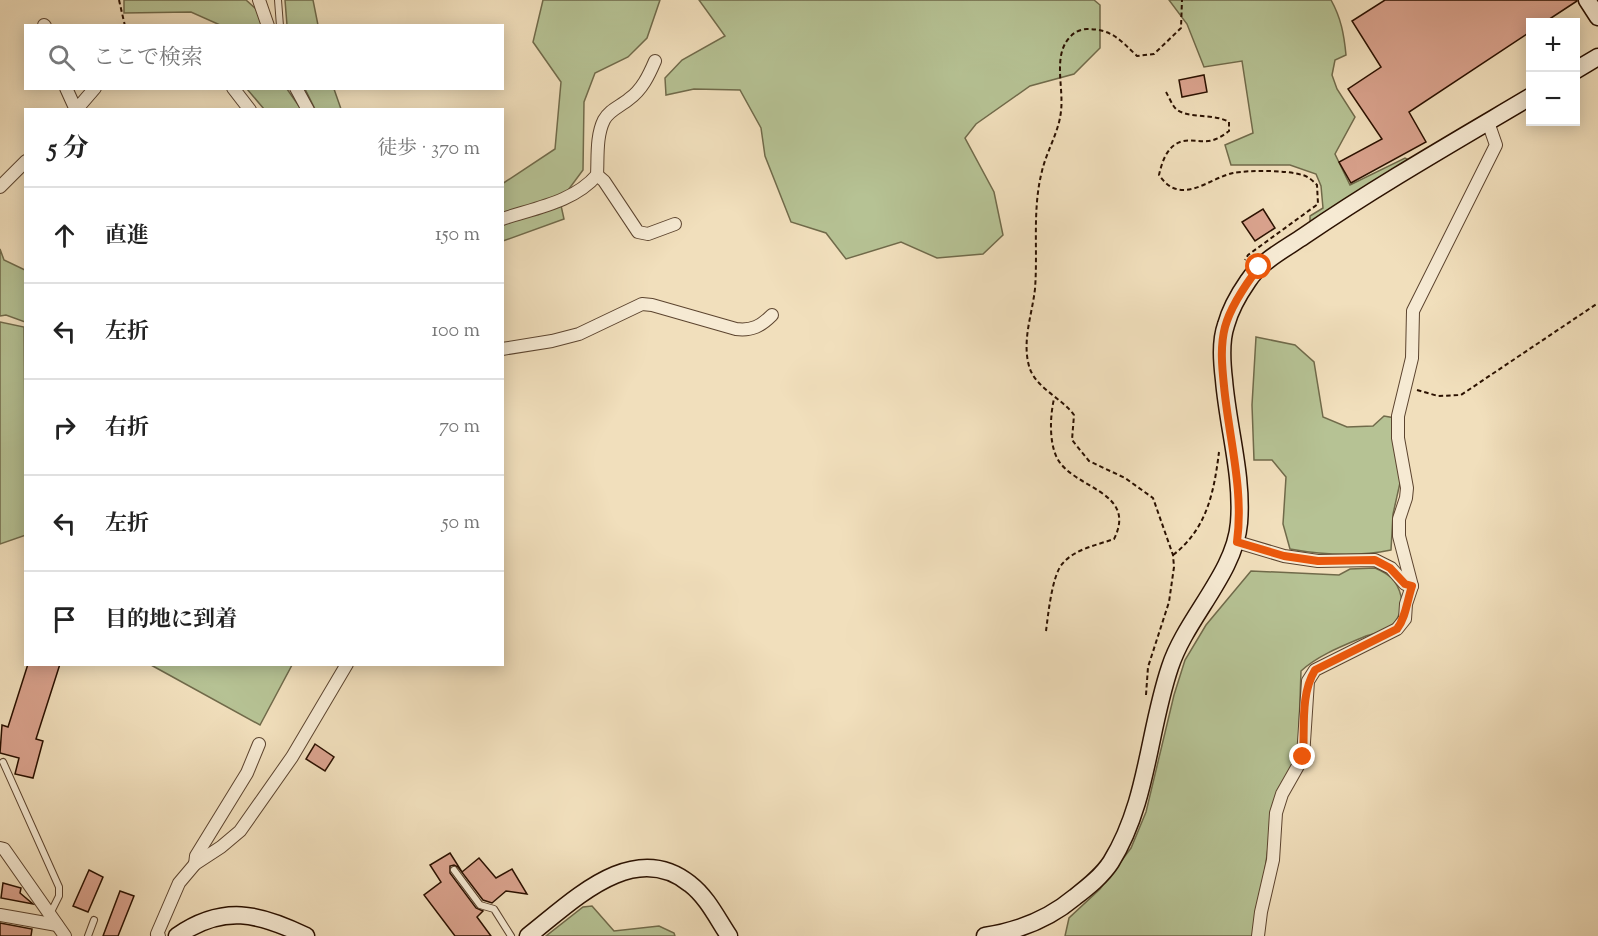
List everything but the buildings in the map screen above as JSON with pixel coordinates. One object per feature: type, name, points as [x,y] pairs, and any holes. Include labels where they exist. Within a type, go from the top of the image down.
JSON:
[{"type":"street","points":[[259,0],[267,24]]},
{"type":"street","points":[[1587,0],[1598,17]]},
{"type":"street","points":[[1580,67],[1598,57]]},
{"type":"street","points":[[504,218],[569,197],[588,185],[597,175],[599,141],[605,119],[611,111],[638,91],[655,61]]},
{"type":"street","points":[[67,90],[75,108]]},
{"type":"street","points":[[78,108],[93,90]]},
{"type":"street","points":[[235,90],[248,108]]},
{"type":"street","points":[[297,90],[307,108]]},
{"type":"street","points":[[985,936],[1004,933],[1043,919],[1070,902],[1110,864],[1136,809],[1170,666],[1237,542],[1240,503],[1222,365],[1222,343],[1225,326],[1248,281],[1259,267],[1337,213],[1526,99]]},
{"type":"street","points":[[1258,936],[1273,860],[1276,813],[1282,794],[1303,757],[1308,681],[1315,670],[1397,629],[1405,619],[1406,604],[1412,586],[1399,536],[1399,519],[1407,498],[1407,488],[1398,438],[1398,416],[1412,358],[1413,311],[1496,144],[1488,122]]},
{"type":"street","points":[[0,187],[24,163]]},
{"type":"street","points":[[597,175],[604,181],[638,232],[648,234],[675,224]]},
{"type":"street","points":[[504,350],[579,334],[642,304],[746,330],[763,324],[772,315]]},
{"type":"street","points":[[1237,542],[1284,556],[1318,561],[1375,560],[1390,568],[1405,584],[1412,586]]},
{"type":"street","points":[[159,936],[157,934],[164,915],[179,883],[195,864],[240,831],[292,757],[346,666]]},
{"type":"street","points":[[195,864],[196,856],[247,773],[260,744]]},
{"type":"street","points":[[0,848],[4,849],[58,928]]},
{"type":"street","points":[[528,936],[592,887],[618,872],[653,868],[664,870],[690,884],[705,899],[729,936]]},
{"type":"street","points":[[0,915],[58,928]]},
{"type":"street","points":[[177,936],[206,920],[225,915],[276,921],[306,936]]},
{"type":"lane","points":[[278,0],[280,24]]},
{"type":"lane","points":[[3,762],[59,887],[58,928]]},
{"type":"lane","points":[[454,870],[480,905],[494,909],[511,936]]},
{"type":"lane","points":[[88,936],[94,920]]},
{"type":"path","points":[[119,0],[125,24]]},
{"type":"path","points":[[1145,702],[1148,667],[1168,602],[1174,567],[1173,555],[1153,498],[1125,478],[1089,461],[1072,440],[1074,415],[1067,405],[1055,398],[1034,378],[1029,368],[1028,322],[1034,291],[1035,207],[1042,170],[1059,127],[1062,110],[1061,52],[1071,36],[1083,29],[1102,29],[1115,36],[1137,56],[1154,54],[1181,28],[1182,0]]},
{"type":"path","points":[[1166,92],[1177,109],[1191,115],[1219,116],[1229,122],[1229,131],[1216,139],[1200,142],[1182,141],[1170,149],[1162,161],[1159,175],[1165,184],[1174,189],[1192,190],[1233,173],[1281,171],[1305,175],[1317,185],[1318,204],[1248,255],[1241,266],[1248,281]]},
{"type":"path","points":[[1406,386],[1438,396],[1461,395],[1598,303]]},
{"type":"path","points":[[1046,631],[1051,596],[1062,563],[1082,550],[1114,539],[1120,528],[1117,508],[1099,489],[1081,481],[1057,459],[1052,439],[1052,407],[1055,398]]},
{"type":"path","points":[[1173,555],[1187,544],[1203,520],[1215,486],[1220,445],[1231,437]]},
{"type":"green space","points":[[124,0],[246,0],[256,9],[262,24],[218,24],[191,12],[124,13]]},
{"type":"green space","points":[[285,0],[313,0],[318,24],[287,24]]},
{"type":"green space","points":[[543,0],[660,0],[647,38],[628,57],[595,73],[584,102],[583,170],[560,201],[564,219],[504,241],[504,183],[555,149],[561,82],[533,42]]},
{"type":"green space","points":[[699,0],[1094,0],[1100,5],[1100,48],[1074,74],[1030,86],[976,124],[965,138],[994,192],[1003,235],[983,254],[937,258],[901,242],[846,259],[826,233],[791,222],[765,156],[761,128],[740,90],[694,89],[666,95],[665,78],[682,60],[725,36]]},
{"type":"green space","points":[[1169,0],[1331,0],[1342,26],[1346,55],[1335,60],[1332,75],[1337,89],[1355,117],[1335,154],[1350,185],[1405,158],[1411,161],[1310,223],[1310,216],[1323,208],[1321,186],[1316,174],[1290,165],[1231,165],[1225,145],[1253,133],[1242,61],[1204,67],[1187,24]]},
{"type":"green space","points":[[248,90],[288,90],[300,108],[263,108]]},
{"type":"green space","points":[[306,90],[334,90],[341,108],[314,108]]},
{"type":"green space","points":[[0,249],[4,260],[24,270],[24,322],[6,315],[0,316]]},
{"type":"green space","points":[[0,322],[24,327],[24,536],[0,544]]},
{"type":"green space","points":[[1256,337],[1295,345],[1314,362],[1323,417],[1347,427],[1373,426],[1384,416],[1395,418],[1402,474],[1393,514],[1391,550],[1366,554],[1340,554],[1290,549],[1283,524],[1286,477],[1272,460],[1254,460],[1252,405]]},
{"type":"green space","points":[[1375,568],[1392,578],[1399,590],[1401,605],[1395,622],[1383,631],[1324,655],[1301,671],[1298,756],[1272,818],[1256,936],[1065,936],[1069,918],[1100,889],[1131,848],[1146,812],[1174,695],[1185,660],[1206,625],[1251,571],[1339,575],[1350,569]]},
{"type":"green space","points":[[153,666],[291,666],[260,725]]},
{"type":"green space","points":[[592,906],[614,931],[659,926],[674,933],[675,936],[546,936],[583,907]]},
{"type":"route","points":[[1259,267],[1236,303],[1225,326],[1222,343],[1226,401],[1240,503],[1237,542],[1284,556],[1318,561],[1375,560],[1390,568],[1405,584],[1412,586],[1406,604],[1405,619],[1397,629],[1315,670],[1308,681],[1303,757]]}]
